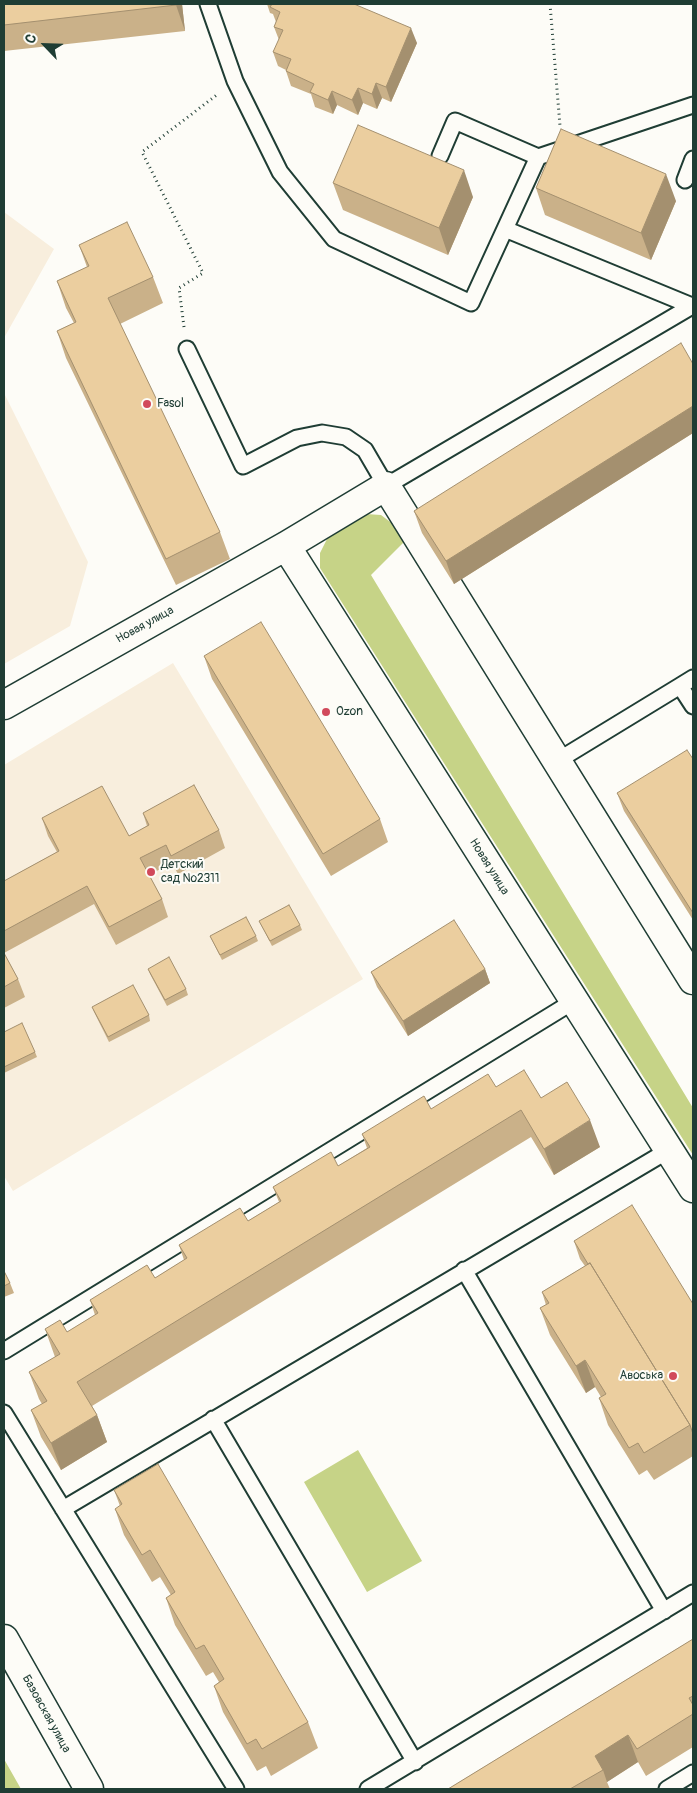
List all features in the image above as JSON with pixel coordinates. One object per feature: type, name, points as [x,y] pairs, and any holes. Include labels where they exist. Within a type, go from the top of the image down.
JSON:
[{"type":"street","name":"Новая улица","points":[[4,705],[286,546],[386,486]]},
{"type":"street","points":[[386,486],[693,980]]},
{"type":"street","name":"Новая улица","points":[[286,546],[693,1188]]},
{"type":"street","name":"Базовская улица","points":[[4,1639],[88,1789]]},
{"type":"lane","points":[[208,4],[235,81],[280,172],[334,239],[471,302],[538,157]]},
{"type":"lane","points":[[440,156],[455,121],[538,157],[693,105]]},
{"type":"lane","points":[[685,180],[693,159]]},
{"type":"lane","points":[[187,349],[243,466],[297,438],[322,433],[346,438],[365,450],[386,486],[692,306],[505,228]]},
{"type":"lane","points":[[557,761],[693,678]]},
{"type":"lane","points":[[680,686],[693,706]]},
{"type":"lane","points":[[4,1351],[574,1001]]},
{"type":"lane","points":[[63,1509],[669,1150]]},
{"type":"lane","points":[[464,1270],[664,1611]]},
{"type":"lane","points":[[4,1413],[236,1789]]},
{"type":"lane","points":[[213,1419],[415,1762]]},
{"type":"lane","points":[[368,1789],[693,1593]]},
{"type":"lane","points":[[667,1789],[693,1773]]},
{"type":"path","points":[[550,4],[562,149]]},
{"type":"path","points":[[187,349],[179,288],[203,273],[142,152],[235,81]]},
{"type":"shaded area","points":[[4,212],[54,249],[4,338]]},
{"type":"shaded area","points":[[4,393],[88,562],[70,626],[4,664]]},
{"type":"shaded area","name":"Детский сад №2311","points":[[173,663],[363,979],[13,1191],[4,1176],[4,765]]},
{"type":"green space","points":[[366,514],[381,515],[393,524],[404,542],[371,575],[693,1108],[693,1155],[320,568],[320,553],[327,539]]},
{"type":"green space","points":[[358,1450],[422,1561],[367,1592],[304,1482]]},
{"type":"green space","points":[[4,1759],[21,1789],[4,1789]]},
{"type":"building","points":[[4,4],[176,4],[176,5],[4,25]]},
{"type":"building","points":[[272,4],[354,4],[411,28],[386,87],[376,83],[372,94],[358,88],[352,100],[332,91],[328,100],[310,92],[314,84],[286,71],[291,59],[273,52],[283,30],[274,27],[280,12],[270,7]]},
{"type":"building","points":[[358,125],[464,170],[439,228],[333,183]]},
{"type":"building","points":[[561,129],[666,174],[641,233],[536,188]]},
{"type":"building","points":[[127,222],[153,277],[108,298],[220,532],[166,559],[57,331],[76,322],[57,281],[89,266],[79,245]]},
{"type":"building","points":[[681,343],[693,364],[693,406],[446,561],[414,511]]},
{"type":"building","points":[[261,622],[380,819],[323,854],[204,656]]},
{"type":"building","points":[[687,750],[693,759],[693,913],[617,793]]},
{"type":"building","points":[[194,785],[219,830],[171,856],[166,845],[140,858],[162,899],[109,927],[87,886],[4,931],[4,881],[59,851],[42,818],[102,786],[129,836],[149,825],[143,813]]},
{"type":"building","points":[[289,905],[300,925],[270,941],[259,921]]},
{"type":"building","points":[[246,917],[256,936],[220,955],[210,936]]},
{"type":"building","points":[[454,920],[485,969],[403,1021],[371,972]]},
{"type":"building","points":[[4,953],[18,979],[4,987]]},
{"type":"building","points":[[169,957],[186,989],[165,1000],[148,969]]},
{"type":"building","points":[[133,985],[149,1015],[108,1037],[92,1007]]},
{"type":"building","points":[[22,1023],[35,1052],[4,1067],[4,1032]]},
{"type":"building","points":[[524,1070],[541,1098],[567,1082],[590,1120],[544,1149],[521,1110],[77,1382],[97,1415],[51,1443],[31,1410],[47,1401],[29,1372],[60,1354],[45,1329],[60,1320],[67,1332],[98,1313],[90,1300],[147,1265],[155,1278],[187,1258],[179,1245],[240,1208],[248,1221],[281,1201],[273,1187],[331,1152],[338,1166],[370,1147],[362,1134],[424,1096],[431,1109],[488,1074],[496,1087]]},
{"type":"building","name":"Авоська","points":[[632,1205],[693,1304],[693,1434],[690,1425],[590,1263],[588,1264],[574,1241]]},
{"type":"building","points":[[590,1263],[690,1425],[644,1453],[638,1443],[629,1448],[599,1398],[606,1394],[585,1360],[576,1366],[540,1308],[549,1303],[542,1292]]},
{"type":"building","points":[[4,1271],[10,1283],[4,1286]]},
{"type":"building","points":[[158,1464],[308,1722],[262,1749],[256,1739],[247,1744],[214,1686],[224,1679],[204,1645],[196,1649],[166,1598],[175,1592],[150,1550],[142,1555],[115,1509],[122,1504],[114,1490]]},
{"type":"building","points":[[693,1639],[693,1696],[689,1698],[693,1705],[693,1714],[637,1749],[628,1735],[595,1756],[603,1770],[570,1789],[448,1789]]},
{"type":"place","name":"Fasol","points":[[147,404]]},
{"type":"place","name":"Ozon","points":[[326,712]]},
{"type":"place","name":"Детский сад №2311","points":[[151,872]]},
{"type":"place","name":"Авоська","points":[[673,1376]]}]
